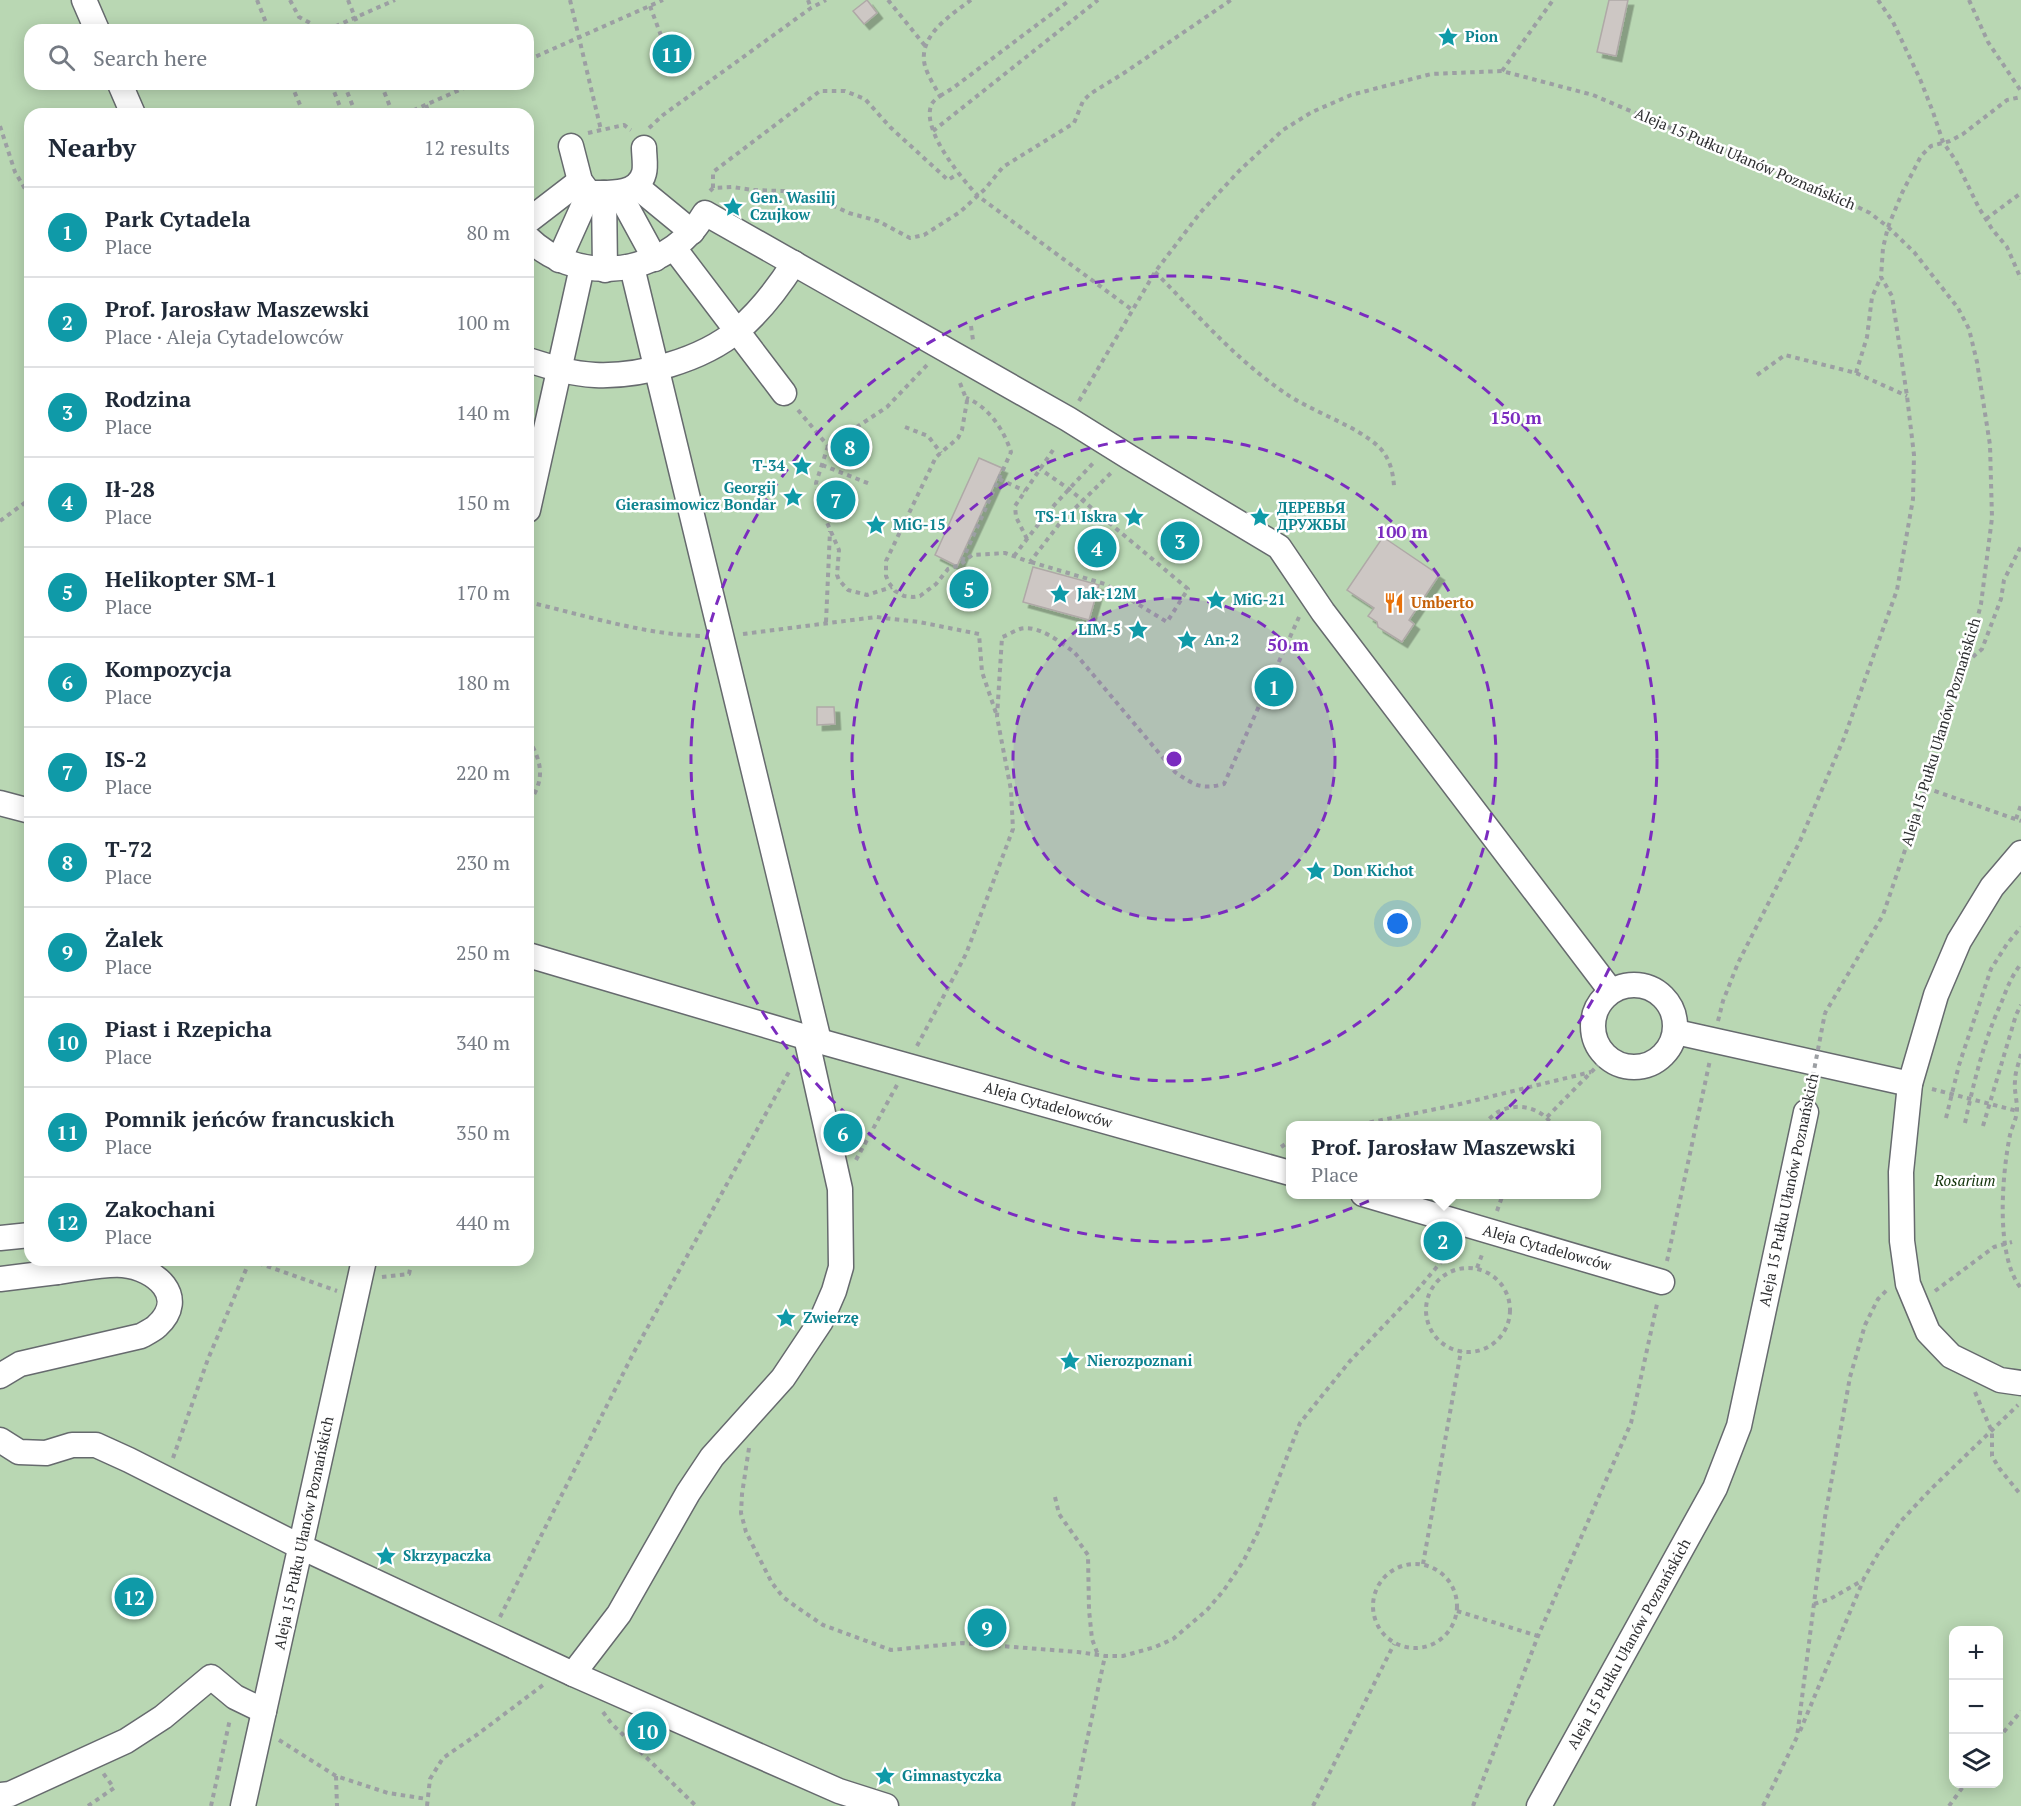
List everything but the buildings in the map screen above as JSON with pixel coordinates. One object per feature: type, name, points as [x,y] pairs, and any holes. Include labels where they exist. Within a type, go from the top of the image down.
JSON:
[{"type":"street","points":[[84,0],[94,24]]},
{"type":"street","points":[[123,90],[130,108]]},
{"type":"street","points":[[534,219],[645,172],[641,137]]},
{"type":"street","points":[[579,140],[606,189],[737,331],[784,393]]},
{"type":"street","points":[[606,189],[698,223],[794,263],[1068,419],[1279,547],[1310,592],[1611,991]]},
{"type":"street","points":[[559,260],[606,189]]},
{"type":"street","points":[[534,483],[559,370],[594,268],[606,189]]},
{"type":"street","points":[[534,248],[559,260],[594,268],[632,267],[665,253],[698,223]]},
{"type":"street","points":[[534,362],[559,370],[594,375],[624,374],[658,368],[714,347],[737,331],[757,312],[779,287],[794,263]]},
{"type":"street","points":[[573,1674],[618,1614],[688,1493],[712,1458],[783,1378],[821,1321],[841,1267],[840,1189],[812,1039],[721,636],[632,267]]},
{"type":"street","points":[[0,803],[24,809]]},
{"type":"street","points":[[2021,853],[1992,886],[1959,941],[1936,995],[1910,1084],[1901,1172],[1902,1241],[1912,1294],[1928,1332],[1951,1356],[2000,1380],[2021,1383]]},
{"type":"street","name":"Aleja Cytadelowców","points":[[534,957],[812,1039],[1286,1172]]},
{"type":"street","points":[[1634,984],[1657,991],[1672,1009],[1676,1032],[1666,1053],[1648,1066],[1626,1067],[1598,1064],[1593,1035],[1595,1011],[1611,991],[1634,984]]},
{"type":"street","points":[[1676,1032],[1910,1084]]},
{"type":"street","name":"Aleja 15 Pułku Ułanów Poznańskich","points":[[1539,1806],[1716,1488],[1739,1426],[1806,1112]]},
{"type":"street","name":"Aleja Cytadelowców","points":[[1380,1199],[1662,1282]]},
{"type":"street","points":[[0,1238],[24,1236]]},
{"type":"street","points":[[0,1279],[56,1266]]},
{"type":"street","points":[[0,1376],[20,1364],[141,1336],[156,1327],[167,1315],[171,1298],[165,1286],[153,1274],[130,1266]]},
{"type":"street","name":"Aleja 15 Pułku Ułanów Poznańskich","points":[[243,1806],[359,1279]]},
{"type":"street","points":[[0,1440],[19,1452],[46,1453],[72,1445],[96,1445],[301,1547],[573,1674],[839,1791],[886,1806]]},
{"type":"street","points":[[0,1795],[10,1794],[91,1755],[126,1741],[163,1717],[211,1677],[262,1719]]},
{"type":"path","points":[[257,0],[267,24]]},
{"type":"path","points":[[290,0],[299,17],[312,24]]},
{"type":"path","points":[[348,0],[358,24]]},
{"type":"path","points":[[341,24],[395,0]]},
{"type":"path","points":[[570,0],[601,130]]},
{"type":"path","points":[[534,57],[663,0]]},
{"type":"path","points":[[807,0],[811,8]]},
{"type":"path","points":[[579,140],[601,130],[624,125],[641,137],[663,115],[811,8],[826,0]]},
{"type":"path","points":[[888,0],[926,47]]},
{"type":"path","points":[[940,96],[925,66],[924,53],[928,39],[939,26],[971,0]]},
{"type":"path","points":[[1070,0],[940,96],[932,103],[929,112],[933,131],[943,152],[958,174],[978,196],[1131,309]]},
{"type":"path","points":[[933,131],[1098,0]]},
{"type":"path","points":[[698,223],[709,192],[713,188],[733,187],[783,191],[811,198],[849,213],[878,221],[910,238],[924,235],[978,196],[1003,167],[1074,123],[1083,101],[1090,94],[1231,0]]},
{"type":"path","points":[[1502,71],[1553,0]]},
{"type":"path","points":[[1878,0],[1893,22],[1920,79],[1943,142],[1956,161],[1986,219],[2007,247],[2021,279]]},
{"type":"path","points":[[1969,0],[1988,42],[2021,91]]},
{"type":"path","points":[[650,6],[666,49]]},
{"type":"path","name":"Aleja 15 Pułku Ułanów Poznańskich","points":[[1068,419],[1131,309],[1155,272],[1200,213],[1239,171],[1283,130],[1312,112],[1351,95],[1431,74],[1502,71],[1593,95],[1806,182],[1870,213],[1888,227],[1914,252],[1958,308],[1969,329],[1977,362],[1990,445],[1992,518],[1981,604],[1966,663],[1883,915],[1825,1013],[1806,1112]]},
{"type":"path","points":[[294,90],[301,108]]},
{"type":"path","points":[[334,90],[341,108]]},
{"type":"path","points":[[346,90],[354,108]]},
{"type":"path","points":[[383,90],[391,108]]},
{"type":"path","points":[[419,108],[460,90]]},
{"type":"path","points":[[713,188],[712,172],[820,91],[845,91],[865,99],[890,127],[948,180],[958,174]]},
{"type":"path","points":[[1888,227],[1921,156],[1931,146],[1950,141],[1963,134],[2007,100],[2021,97]]},
{"type":"path","points":[[0,126],[15,172],[24,187]]},
{"type":"path","points":[[1986,219],[2021,194]]},
{"type":"path","points":[[1155,272],[1222,341],[1257,373],[1302,405],[1374,443],[1388,459],[1393,472],[1394,486]]},
{"type":"path","points":[[1856,373],[1867,337],[1872,297],[1881,278]]},
{"type":"path","points":[[892,587],[867,595],[848,591],[842,585],[837,575],[839,550],[821,509],[816,483],[828,446],[887,407],[931,361],[940,347]]},
{"type":"path","points":[[1757,375],[1785,355],[1856,373],[1907,396]]},
{"type":"path","points":[[960,383],[967,409],[962,430],[958,438],[936,457],[886,561],[886,576],[892,587],[904,596],[920,597],[936,584],[948,569],[960,565],[972,555],[1005,553],[1105,584],[1167,622],[1188,589],[1069,489],[1040,469]]},
{"type":"path","points":[[960,565],[1011,452],[1008,441],[987,411],[977,402],[965,398]]},
{"type":"path","points":[[808,422],[828,446]]},
{"type":"path","points":[[905,427],[928,436],[941,453]]},
{"type":"path","points":[[1027,538],[1016,517],[1015,506],[1053,450]]},
{"type":"path","points":[[1014,556],[1069,489],[1099,457]]},
{"type":"path","points":[[1030,562],[1060,523],[1129,457]]},
{"type":"path","points":[[822,465],[870,484]]},
{"type":"path","points":[[999,478],[1025,491]]},
{"type":"path","points":[[0,521],[24,503]]},
{"type":"path","points":[[826,623],[830,530]]},
{"type":"path","points":[[1966,663],[1982,649],[2001,598],[2004,580],[2021,546]]},
{"type":"path","points":[[997,717],[1002,637],[1022,628],[1036,630],[1074,651],[1175,772],[1195,786],[1212,787],[1224,784],[1310,592]]},
{"type":"path","points":[[534,603],[680,635],[721,636],[876,617],[919,622],[979,634],[982,672],[997,717],[1011,790],[1012,829],[966,954],[840,1189]]},
{"type":"path","points":[[534,749],[542,767],[541,781],[534,796]]},
{"type":"path","points":[[1926,788],[2019,820],[2021,805]]},
{"type":"path","points":[[1946,1118],[1959,1065],[1991,969],[2021,927]]},
{"type":"path","points":[[1965,1123],[1992,1023],[2014,973],[2021,964]]},
{"type":"path","points":[[1983,1126],[2021,1005]]},
{"type":"path","points":[[491,1636],[634,1352],[782,1086],[812,1039]]},
{"type":"path","points":[[2021,1054],[2015,1081],[2017,1111],[2010,1136],[2004,1185],[2004,1244],[2014,1280],[2021,1288]]},
{"type":"path","points":[[1548,1117],[1598,1064]]},
{"type":"path","points":[[1373,1121],[1456,1105],[1598,1064]]},
{"type":"path","points":[[1937,1090],[2017,1111]]},
{"type":"path","points":[[1486,1121],[1507,1107],[1528,1107],[1548,1117],[1550,1121]]},
{"type":"path","points":[[744,1421],[750,1445],[741,1514],[746,1532],[772,1583],[783,1597],[823,1625],[891,1650],[962,1643],[1123,1656],[1173,1639],[1207,1610],[1224,1590],[1244,1560],[1258,1532],[1300,1424],[1350,1361],[1473,1227]]},
{"type":"path","points":[[1797,1737],[1825,1517],[1850,1377],[1865,1324],[1878,1299],[1888,1290],[1912,1294],[1994,1247],[2012,1242]]},
{"type":"path","points":[[165,1478],[208,1359],[247,1266]]},
{"type":"path","points":[[284,1266],[359,1279],[409,1274],[411,1266]]},
{"type":"path","points":[[1459,1268],[1477,1268],[1496,1278],[1508,1296],[1510,1317],[1500,1337],[1482,1349],[1461,1351],[1443,1344],[1430,1328],[1425,1309],[1436,1281],[1443,1275],[1459,1268]]},
{"type":"path","points":[[1429,1276],[1436,1281]]},
{"type":"path","points":[[1423,1564],[1461,1351]]},
{"type":"path","points":[[1975,1368],[1974,1389],[1992,1430],[1992,1456],[2021,1495]]},
{"type":"path","points":[[1763,1806],[1797,1737],[1863,1580],[1879,1552],[1901,1521],[2021,1402]]},
{"type":"path","points":[[1055,1497],[1059,1514],[1088,1555],[1089,1610],[1092,1639],[1098,1655]]},
{"type":"path","points":[[1423,1564],[1442,1573],[1454,1590],[1457,1611],[1450,1630],[1434,1644],[1414,1649],[1394,1644],[1380,1631],[1372,1612],[1375,1592],[1385,1575],[1403,1565],[1423,1564]]},
{"type":"path","points":[[1814,1605],[1830,1599],[1863,1580]]},
{"type":"path","points":[[1457,1611],[1538,1636]]},
{"type":"path","points":[[1314,1806],[1394,1644]]},
{"type":"path","points":[[1073,1806],[1105,1656]]},
{"type":"path","points":[[427,1806],[430,1779],[443,1758],[549,1681],[573,1674]]},
{"type":"path","points":[[211,1806],[235,1697]]},
{"type":"path","points":[[598,1707],[611,1723],[696,1806]]},
{"type":"path","points":[[2002,1734],[2021,1711]]},
{"type":"path","points":[[262,1719],[336,1776],[388,1793],[427,1799]]},
{"type":"path","points":[[88,1806],[114,1788],[91,1755]]},
{"type":"path","points":[[336,1776],[337,1806]]},
{"type":"path","points":[[1949,1806],[1962,1788]]},
{"type":"green space","name":"Rosarium","points":[[0,0],[2021,0],[2021,1806],[0,1806]]},
{"type":"place","name":"Pion","points":[[1448,37]]},
{"type":"place","name":"Pomnik jeńców francuskich","points":[[672,54]]},
{"type":"place","name":"Gen. Wasilij Czujkow","points":[[733,207]]},
{"type":"place","name":"T-72","points":[[850,447]]},
{"type":"place","name":"T-34","points":[[802,466]]},
{"type":"place","name":"Georgij Gierasimowicz Bondar","points":[[793,497]]},
{"type":"place","name":"IS-2","points":[[836,500]]},
{"type":"place","name":"TS-11 Iskra","points":[[1134,517]]},
{"type":"place","name":"ДЕРЕВЬЯ ДРУЖБЫ","points":[[1260,517]]},
{"type":"place","name":"MiG-15","points":[[876,525]]},
{"type":"place","name":"Rodzina","points":[[1180,541]]},
{"type":"place","name":"Ił-28","points":[[1097,548]]},
{"type":"place","name":"Helikopter SM-1","points":[[969,589]]},
{"type":"place","name":"Jak-12M","points":[[1060,594]]},
{"type":"place","name":"MiG-21","points":[[1216,600]]},
{"type":"place","name":"Umberto","points":[[1394,603]]},
{"type":"place","name":"LIM-5","points":[[1138,630]]},
{"type":"place","name":"An-2","points":[[1187,640]]},
{"type":"place","name":"Park Cytadela","points":[[1274,687]]},
{"type":"place","name":"Don Kichot","points":[[1316,871]]},
{"type":"place","name":"Kompozycja","points":[[843,1133]]},
{"type":"place","name":"Prof. Jarosław Maszewski","points":[[1443,1241]]},
{"type":"place","name":"Zwierzę","points":[[786,1318]]},
{"type":"place","name":"Nierozpoznani","points":[[1070,1361]]},
{"type":"place","name":"Skrzypaczka","points":[[386,1556]]},
{"type":"place","name":"Zakochani","points":[[134,1597]]},
{"type":"place","name":"Żalek","points":[[987,1628]]},
{"type":"place","name":"Piast i Rzepicha","points":[[647,1731]]},
{"type":"place","name":"Gimnastyczka","points":[[885,1776]]}]
